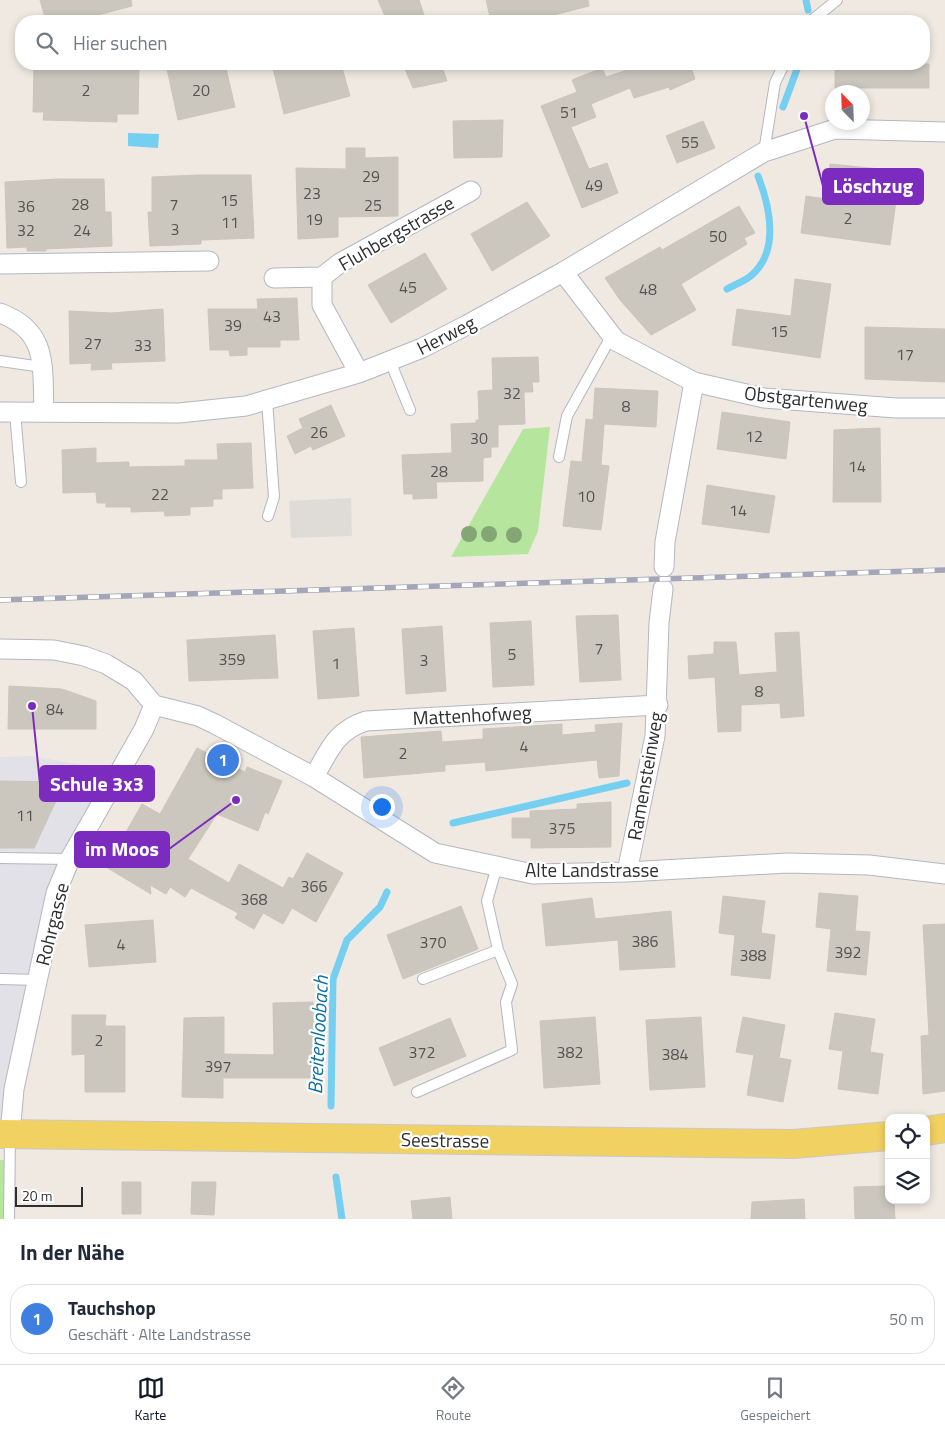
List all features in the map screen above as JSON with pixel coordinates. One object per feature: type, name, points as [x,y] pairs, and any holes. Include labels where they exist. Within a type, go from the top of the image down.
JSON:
[{"type":"main road","points":[[930,1131],[945,1128]]},
{"type":"main road","name":"Seestrasse","points":[[5,1134],[793,1144],[885,1136]]},
{"type":"street","name":"Herweg","points":[[8,412],[179,413],[246,406],[360,373],[445,337],[563,272],[764,152],[835,129],[945,132]]},
{"type":"street","name":"Fluhbergstrasse","points":[[274,278],[322,277],[340,264],[471,191]]},
{"type":"street","points":[[0,264],[209,262]]},
{"type":"street","name":"Obstgartenweg","points":[[563,272],[616,342],[694,382],[764,398],[896,408],[945,408]]},
{"type":"street","name":"Fluhbergstrasse","points":[[322,277],[322,305],[360,373]]},
{"type":"street","points":[[0,313],[29,329],[41,350],[44,411]]},
{"type":"street","points":[[664,567],[665,542],[694,382]]},
{"type":"street","name":"Ramensteinweg","points":[[627,872],[656,736],[659,623],[663,589]]},
{"type":"street","points":[[0,647],[54,650],[84,656],[106,664],[134,681],[154,705]]},
{"type":"street","name":"Alte Landstrasse","points":[[154,705],[198,716],[314,777],[435,853],[533,874],[627,872],[787,863],[869,865],[945,874]]},
{"type":"street","name":"Rohrgasse","points":[[5,1134],[56,893],[70,859],[144,729],[154,705]]},
{"type":"street","name":"Mattenhofweg","points":[[314,777],[339,735],[349,726],[366,721],[658,705]]},
{"type":"lane","points":[[818,15],[838,0]]},
{"type":"lane","points":[[764,152],[775,82],[781,70]]},
{"type":"lane","points":[[559,457],[567,416],[612,335]]},
{"type":"lane","points":[[0,361],[42,367]]},
{"type":"lane","points":[[390,361],[410,410]]},
{"type":"lane","points":[[267,400],[274,497],[268,516]]},
{"type":"lane","points":[[8,412],[21,482]]},
{"type":"lane","points":[[0,858],[70,859]]},
{"type":"lane","points":[[416,1092],[512,1050],[506,1002],[512,984],[498,950],[488,901],[497,866]]},
{"type":"lane","points":[[422,979],[498,950]]},
{"type":"lane","points":[[0,979],[38,980]]},
{"type":"lane","points":[[5,1134],[9,1219]]},
{"type":"shaded area","points":[[351,498],[352,536],[291,538],[289,501]]},
{"type":"shaded area","points":[[30,756],[120,771],[70,859],[0,1134],[0,757]]},
{"type":"green space","points":[[550,427],[538,531],[528,554],[451,557],[523,429]]},
{"type":"green space","points":[[0,1160],[9,1160],[9,1219],[0,1219]]},
{"type":"water","points":[[128,133],[159,134],[158,148],[128,146]]},
{"type":"building","points":[[40,0],[131,0],[132,6],[98,15],[44,15]]},
{"type":"building","points":[[378,0],[419,0],[424,15],[384,15]]},
{"type":"building","points":[[486,0],[588,0],[589,6],[554,15],[490,15]]},
{"type":"building","points":[[34,70],[139,70],[138,114],[117,114],[117,122],[43,120],[44,112],[33,112]]},
{"type":"building","points":[[167,70],[226,70],[235,107],[178,120]]},
{"type":"building","points":[[273,70],[343,70],[350,96],[284,114]]},
{"type":"building","points":[[406,70],[443,70],[447,81],[413,88]]},
{"type":"building","points":[[597,70],[603,70],[606,77],[628,70],[692,70],[695,79],[670,90],[669,87],[634,98],[630,88],[591,104],[596,117],[571,127],[589,169],[607,163],[618,193],[582,208],[541,106],[577,92],[572,80]]},
{"type":"building","points":[[835,70],[929,70],[929,88],[870,88],[870,85],[835,85]]},
{"type":"building","points":[[503,120],[502,157],[454,158],[453,121]]},
{"type":"building","points":[[703,121],[715,148],[677,163],[666,136]]},
{"type":"building","points":[[346,148],[365,148],[365,158],[398,157],[398,216],[338,217],[338,237],[298,239],[296,168],[346,169]]},
{"type":"building","points":[[830,164],[900,171],[890,245],[801,233],[806,196],[826,199]]},
{"type":"building","points":[[251,175],[254,238],[201,240],[201,244],[150,246],[148,212],[152,212],[152,177]]},
{"type":"building","points":[[104,179],[105,212],[111,212],[112,246],[46,249],[46,251],[27,251],[27,247],[7,248],[5,182]]},
{"type":"building","points":[[527,202],[550,236],[492,271],[471,234]]},
{"type":"building","points":[[739,206],[755,233],[744,238],[747,244],[681,284],[696,310],[651,335],[620,300],[605,278],[660,247],[662,250]]},
{"type":"building","points":[[425,253],[447,289],[391,323],[368,285]]},
{"type":"building","points":[[795,279],[831,284],[820,358],[732,345],[737,309],[791,316]]},
{"type":"building","points":[[297,298],[299,340],[280,340],[280,347],[247,347],[247,355],[230,356],[229,350],[210,350],[208,309],[258,309],[257,299]]},
{"type":"building","points":[[163,309],[165,361],[111,363],[112,369],[91,370],[92,363],[70,364],[69,311],[111,313]]},
{"type":"building","points":[[865,327],[945,329],[945,382],[865,379]]},
{"type":"building","points":[[538,357],[539,382],[532,382],[533,392],[524,392],[525,424],[498,425],[498,447],[491,447],[491,457],[483,458],[483,481],[436,482],[437,498],[413,499],[413,494],[404,494],[402,455],[452,453],[451,424],[476,423],[476,420],[479,420],[478,391],[493,390],[492,358]]},
{"type":"building","points":[[595,388],[658,391],[656,427],[604,424],[601,465],[609,466],[601,530],[563,526],[571,461],[582,462],[586,419],[593,420]]},
{"type":"building","points":[[331,405],[345,436],[313,450],[311,446],[295,454],[287,436],[303,428],[299,419]]},
{"type":"building","points":[[722,412],[790,422],[786,459],[717,449]]},
{"type":"building","points":[[880,428],[881,502],[833,502],[834,430]]},
{"type":"building","points":[[251,443],[253,488],[222,489],[222,499],[213,499],[213,506],[190,507],[190,515],[165,516],[164,511],[131,512],[131,507],[106,507],[106,503],[97,503],[96,492],[63,493],[62,450],[96,448],[96,463],[129,462],[129,467],[185,466],[185,460],[218,460],[217,444]]},
{"type":"building","points":[[707,485],[775,496],[769,533],[702,524]]},
{"type":"building","points":[[618,615],[621,680],[580,682],[576,616]]},
{"type":"building","points":[[531,621],[534,685],[493,687],[490,623]]},
{"type":"building","points":[[442,626],[446,691],[406,694],[402,629]]},
{"type":"building","points":[[354,628],[359,696],[318,699],[313,631]]},
{"type":"building","points":[[799,632],[804,716],[781,718],[780,703],[741,705],[741,731],[718,732],[715,677],[689,679],[688,656],[714,654],[714,642],[736,642],[739,675],[777,672],[775,633]]},
{"type":"building","points":[[275,635],[278,678],[189,681],[187,640]]},
{"type":"building","points":[[9,686],[62,689],[96,701],[96,729],[8,729]]},
{"type":"building","points":[[622,723],[619,776],[599,778],[597,760],[486,771],[485,762],[445,765],[445,771],[364,778],[361,737],[441,731],[442,742],[483,739],[483,729],[562,724],[562,735],[596,732],[595,725]]},
{"type":"building","points":[[197,748],[245,772],[247,767],[282,781],[268,814],[265,812],[258,831],[217,814],[188,859],[229,883],[239,864],[283,888],[289,877],[293,879],[307,853],[343,873],[316,922],[292,908],[283,924],[263,913],[254,929],[235,918],[238,913],[191,888],[185,897],[170,887],[166,894],[150,885],[151,894],[106,867],[142,804],[160,814]]},
{"type":"building","points":[[0,781],[65,782],[34,848],[0,848]]},
{"type":"building","points":[[611,802],[611,847],[531,848],[531,838],[512,838],[512,818],[530,818],[530,811],[577,809],[577,804]]},
{"type":"building","points":[[819,893],[858,896],[855,931],[870,932],[866,975],[827,971],[831,929],[816,927]]},
{"type":"building","points":[[723,896],[765,901],[761,933],[775,935],[770,979],[731,975],[735,935],[719,933]]},
{"type":"building","points":[[592,898],[595,919],[671,911],[675,967],[620,970],[618,940],[546,946],[542,904]]},
{"type":"building","points":[[461,906],[478,949],[403,979],[387,935]]},
{"type":"building","points":[[153,920],[156,962],[89,967],[85,925]]},
{"type":"building","points":[[945,924],[945,1091],[923,1094],[921,1036],[929,1035],[923,925]]},
{"type":"building","points":[[313,1002],[314,1078],[223,1078],[223,1098],[182,1097],[184,1018],[224,1017],[224,1054],[274,1055],[273,1003]]},
{"type":"building","points":[[835,1013],[875,1019],[870,1052],[883,1054],[878,1094],[838,1089],[843,1051],[829,1049]]},
{"type":"building","points":[[72,1015],[106,1015],[105,1026],[125,1026],[125,1092],[85,1092],[85,1054],[72,1055]]},
{"type":"building","points":[[595,1017],[600,1084],[544,1088],[540,1021]]},
{"type":"building","points":[[701,1017],[705,1087],[650,1090],[646,1020]]},
{"type":"building","points":[[743,1017],[785,1025],[779,1058],[791,1060],[783,1102],[747,1095],[754,1055],[736,1052]]},
{"type":"building","points":[[450,1018],[466,1056],[394,1086],[379,1048]]},
{"type":"building","points":[[122,1182],[141,1182],[141,1214],[122,1214]]},
{"type":"building","points":[[192,1182],[216,1182],[214,1215],[191,1214]]},
{"type":"building","points":[[885,1186],[885,1204],[894,1204],[895,1219],[855,1219],[854,1187]]},
{"type":"building","points":[[450,1197],[452,1219],[413,1219],[411,1201]]},
{"type":"building","points":[[804,1199],[805,1219],[751,1219],[752,1202]]},
{"type":"waterway","name":"Breitenloobach","points":[[806,0],[808,10]]},
{"type":"waterway","name":"Breitenloobach","points":[[783,107],[797,70]]},
{"type":"waterway","name":"Breitenloobach","points":[[727,289],[748,278],[758,268],[765,256],[769,243],[769,216],[758,176]]},
{"type":"waterway","name":"Breitenloobach","points":[[453,823],[627,783]]},
{"type":"waterway","name":"Breitenloobach","points":[[331,1106],[333,979],[347,940],[380,907],[387,892]]},
{"type":"waterway","name":"Breitenloobach","points":[[336,1177],[342,1219]]},
{"type":"railway","points":[[0,600],[945,570]]},
{"type":"place","name":"Löschzug","points":[[804,116]]},
{"type":"place","name":"Schule 3x3","points":[[32,706]]},
{"type":"place","name":"Tauchshop","points":[[223,760]]},
{"type":"place","name":"im Moos","points":[[236,800]]}]
